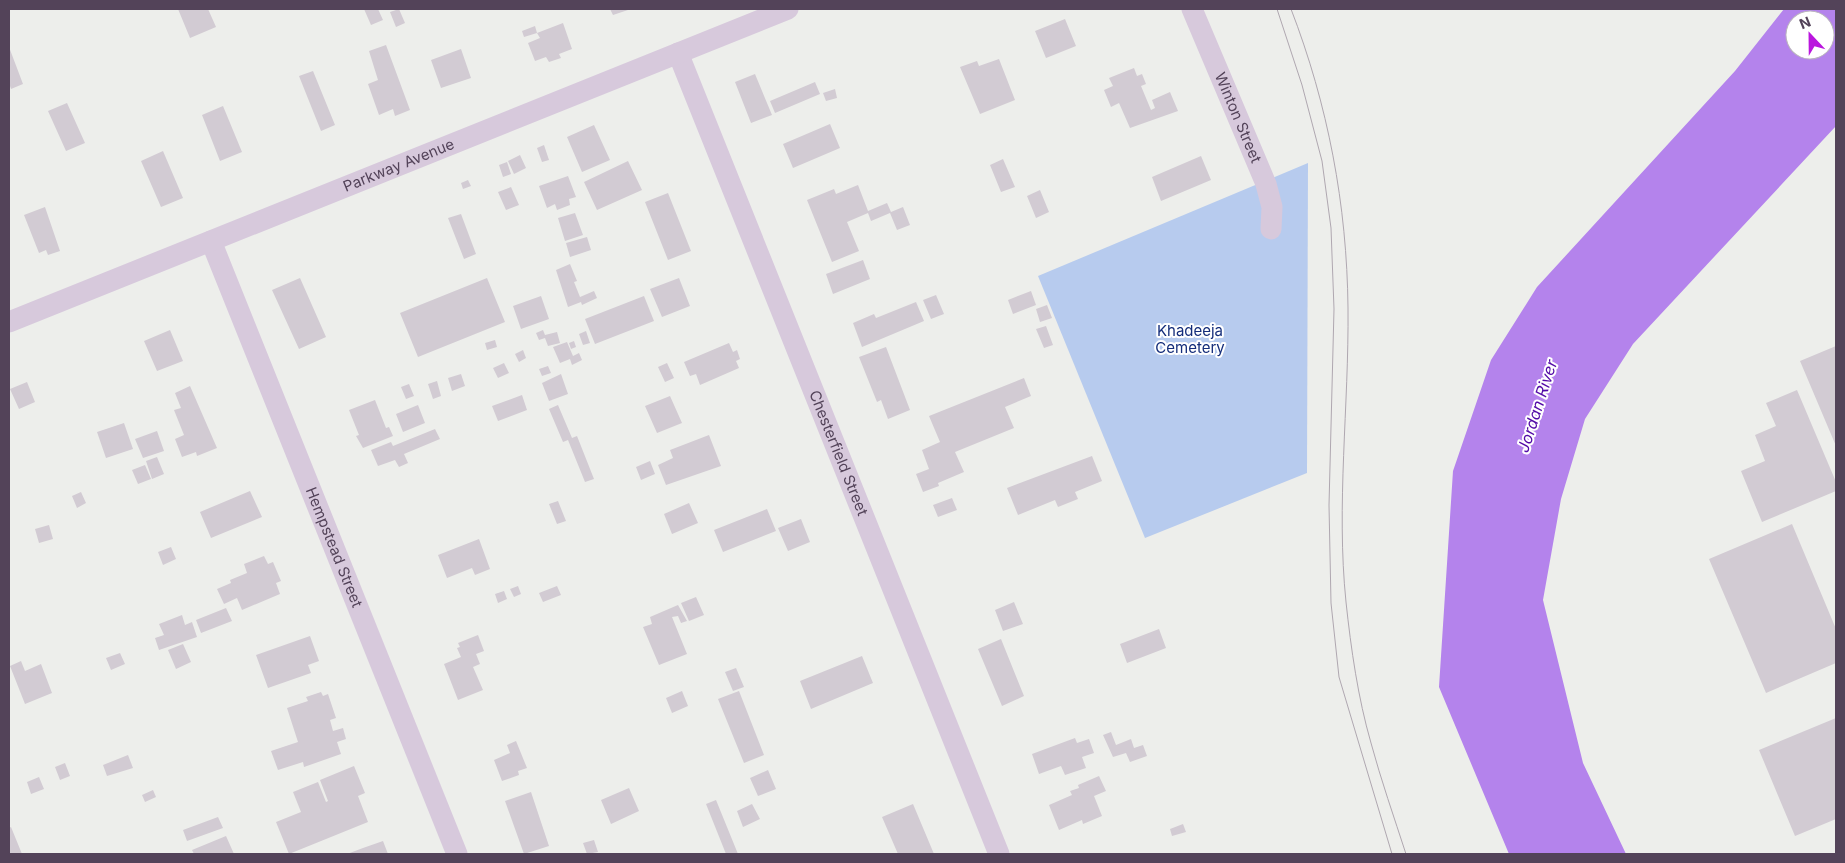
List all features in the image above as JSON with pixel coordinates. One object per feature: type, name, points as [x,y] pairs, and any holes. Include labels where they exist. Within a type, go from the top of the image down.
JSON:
[{"type":"street","name":"Parkway Avenue","points":[[9,322],[788,9]]},
{"type":"street","name":"Winton Street","points":[[1192,9],[1266,184],[1272,207],[1271,229]]},
{"type":"street","name":"Chesterfield Street","points":[[678,53],[999,854]]},
{"type":"street","name":"Hempstead Street","points":[[211,241],[457,854]]},
{"type":"green space","name":"Khadeeja Cemetery","points":[[1308,163],[1307,473],[1145,538],[1038,276]]},
{"type":"water","name":"Jordan River","points":[[1784,9],[1836,9],[1836,126],[1633,344],[1585,419],[1561,499],[1543,600],[1583,763],[1626,854],[1509,854],[1439,687],[1453,471],[1491,360],[1537,287],[1735,71]]},
{"type":"building","points":[[178,9],[208,9],[216,27],[190,38]]},
{"type":"building","points":[[364,9],[378,9],[383,20],[371,25]]},
{"type":"building","points":[[399,9],[405,23],[396,27],[390,12]]},
{"type":"building","points":[[610,9],[631,9],[613,15]]},
{"type":"building","points":[[1065,19],[1076,46],[1046,58],[1035,31]]},
{"type":"building","points":[[563,23],[572,49],[559,54],[561,58],[549,62],[546,57],[535,61],[528,43],[540,38],[537,33]]},
{"type":"building","points":[[535,26],[537,33],[524,37],[522,31]]},
{"type":"building","points":[[386,45],[410,110],[395,116],[393,109],[379,115],[368,84],[378,80],[369,51]]},
{"type":"building","points":[[9,47],[23,84],[11,89],[9,83]]},
{"type":"building","points":[[461,49],[471,78],[441,88],[431,60]]},
{"type":"building","points":[[999,59],[1015,100],[980,114],[960,67],[977,61],[979,66]]},
{"type":"building","points":[[1134,68],[1137,76],[1142,74],[1146,84],[1141,86],[1151,110],[1155,108],[1152,100],[1170,92],[1178,111],[1130,128],[1119,103],[1111,107],[1104,90],[1113,86],[1109,78]]},
{"type":"building","points":[[313,71],[335,125],[321,131],[299,76]]},
{"type":"building","points":[[755,74],[772,115],[751,123],[735,82]]},
{"type":"building","points":[[815,82],[820,94],[775,113],[770,101]]},
{"type":"building","points":[[835,89],[837,98],[826,101],[823,93]]},
{"type":"building","points":[[67,103],[85,143],[66,151],[48,111]]},
{"type":"building","points":[[223,106],[242,152],[220,161],[202,115]]},
{"type":"building","points":[[830,124],[840,148],[793,168],[783,144]]},
{"type":"building","points":[[594,125],[610,160],[582,172],[567,137]]},
{"type":"building","points":[[544,145],[549,160],[542,162],[537,148]]},
{"type":"building","points":[[163,151],[183,198],[161,207],[141,161]]},
{"type":"building","points":[[520,155],[526,168],[514,174],[508,161]]},
{"type":"building","points":[[1201,156],[1211,180],[1161,201],[1152,177]]},
{"type":"building","points":[[1003,159],[1015,187],[1001,192],[990,165]]},
{"type":"building","points":[[628,161],[642,190],[597,210],[584,182]]},
{"type":"building","points":[[507,162],[511,174],[503,177],[499,165]]},
{"type":"building","points":[[568,176],[576,197],[569,199],[570,205],[557,210],[555,204],[547,208],[539,186]]},
{"type":"building","points":[[468,180],[471,186],[463,189],[461,183]]},
{"type":"building","points":[[858,185],[868,211],[887,203],[891,212],[903,207],[910,225],[897,230],[890,213],[871,221],[868,213],[847,222],[859,251],[832,262],[807,200],[834,189],[836,194]]},
{"type":"building","points":[[511,187],[519,205],[506,210],[498,192]]},
{"type":"building","points":[[1040,190],[1049,212],[1036,218],[1027,196]]},
{"type":"building","points":[[668,193],[691,251],[668,260],[645,202]]},
{"type":"building","points":[[45,207],[60,251],[48,255],[46,250],[39,253],[24,215]]},
{"type":"building","points":[[575,213],[583,235],[565,241],[558,218]]},
{"type":"building","points":[[461,214],[476,254],[464,259],[448,218]]},
{"type":"building","points":[[587,237],[591,250],[570,257],[566,243]]},
{"type":"building","points":[[863,260],[870,279],[833,294],[826,274]]},
{"type":"building","points":[[570,264],[577,281],[574,282],[580,297],[594,291],[597,298],[582,305],[581,302],[568,307],[556,270]]},
{"type":"building","points":[[300,278],[326,337],[299,349],[272,290]]},
{"type":"building","points":[[487,278],[505,322],[418,357],[400,313]]},
{"type":"building","points":[[679,278],[690,306],[662,317],[650,289]]},
{"type":"building","points":[[1031,291],[1036,305],[1013,314],[1008,300]]},
{"type":"building","points":[[936,295],[944,314],[931,319],[923,300]]},
{"type":"building","points":[[541,296],[549,319],[521,329],[513,306]]},
{"type":"building","points":[[644,296],[654,321],[595,344],[585,319]]},
{"type":"building","points":[[916,302],[924,321],[862,347],[853,323],[874,314],[876,318]]},
{"type":"building","points":[[1047,305],[1052,318],[1040,322],[1036,309]]},
{"type":"building","points":[[1046,326],[1053,345],[1044,348],[1036,329]]},
{"type":"building","points":[[170,330],[183,361],[157,371],[144,341]]},
{"type":"building","points":[[543,330],[545,335],[557,332],[560,343],[548,346],[545,338],[539,340],[536,333]]},
{"type":"building","points":[[586,331],[590,343],[583,345],[579,334]]},
{"type":"building","points":[[495,340],[497,347],[487,350],[485,343]]},
{"type":"building","points":[[574,341],[576,347],[571,349],[569,343]]},
{"type":"building","points":[[567,342],[573,356],[579,353],[582,360],[572,365],[570,359],[560,363],[553,347]]},
{"type":"building","points":[[729,343],[733,352],[737,350],[740,359],[736,361],[739,368],[700,385],[696,374],[690,376],[684,362]]},
{"type":"building","points":[[1836,346],[1836,446],[1800,361]]},
{"type":"building","points":[[886,347],[910,410],[888,419],[881,400],[877,402],[859,357]]},
{"type":"building","points":[[523,350],[526,358],[519,362],[515,354]]},
{"type":"building","points":[[504,363],[509,373],[498,378],[493,368]]},
{"type":"building","points":[[667,363],[674,378],[665,382],[658,367]]},
{"type":"building","points":[[548,366],[551,373],[542,376],[539,369]]},
{"type":"building","points":[[461,374],[465,386],[452,391],[448,378]]},
{"type":"building","points":[[561,374],[568,394],[549,401],[542,383]]},
{"type":"building","points":[[1024,378],[1031,396],[1005,407],[1014,428],[955,452],[964,472],[938,483],[939,486],[923,492],[916,474],[929,469],[922,450],[940,442],[929,416]]},
{"type":"building","points":[[437,381],[441,396],[433,399],[428,384]]},
{"type":"building","points":[[27,382],[35,402],[19,409],[10,389]]},
{"type":"building","points":[[409,384],[414,396],[406,399],[401,387]]},
{"type":"building","points":[[190,386],[217,448],[197,456],[196,452],[182,457],[175,439],[184,435],[174,410],[181,408],[175,393]]},
{"type":"building","points":[[1797,390],[1836,482],[1836,491],[1762,522],[1741,471],[1765,461],[1755,435],[1776,426],[1766,403]]},
{"type":"building","points":[[522,395],[527,410],[498,421],[492,406]]},
{"type":"building","points":[[670,396],[682,423],[657,433],[645,406]]},
{"type":"building","points":[[375,400],[386,428],[389,427],[393,436],[363,448],[356,436],[359,435],[349,410]]},
{"type":"building","points":[[418,405],[425,423],[403,432],[396,414]]},
{"type":"building","points":[[558,405],[572,438],[577,436],[594,479],[585,482],[568,440],[563,442],[549,409]]},
{"type":"building","points":[[124,423],[133,449],[106,458],[97,432]]},
{"type":"building","points":[[435,429],[440,439],[404,454],[408,463],[399,467],[395,460],[378,466],[371,450],[391,442],[393,446]]},
{"type":"building","points":[[157,431],[164,451],[143,458],[135,439]]},
{"type":"building","points":[[709,435],[721,466],[666,485],[658,465],[673,458],[670,450]]},
{"type":"building","points":[[1092,456],[1102,481],[1075,492],[1078,499],[1058,507],[1055,500],[1018,515],[1007,488]]},
{"type":"building","points":[[157,457],[164,474],[152,479],[146,461]]},
{"type":"building","points":[[650,461],[655,474],[641,480],[636,467]]},
{"type":"building","points":[[145,465],[151,479],[138,484],[132,470]]},
{"type":"building","points":[[250,491],[262,517],[211,538],[200,512]]},
{"type":"building","points":[[81,492],[86,503],[77,508],[72,496]]},
{"type":"building","points":[[952,498],[957,510],[938,517],[933,505]]},
{"type":"building","points":[[558,501],[566,521],[557,524],[549,504]]},
{"type":"building","points":[[689,503],[698,523],[672,534],[664,514]]},
{"type":"building","points":[[767,509],[776,531],[723,552],[714,530]]},
{"type":"building","points":[[801,519],[810,542],[788,551],[778,528]]},
{"type":"building","points":[[1792,524],[1836,629],[1836,663],[1766,693],[1709,559]]},
{"type":"building","points":[[49,525],[53,539],[39,543],[35,529]]},
{"type":"building","points":[[479,539],[490,569],[475,575],[472,568],[447,578],[438,555]]},
{"type":"building","points":[[171,547],[176,559],[163,565],[158,552]]},
{"type":"building","points":[[264,556],[268,564],[273,562],[281,581],[276,583],[280,594],[242,610],[237,598],[224,604],[217,589],[231,583],[230,580],[247,573],[244,564]]},
{"type":"building","points":[[518,586],[521,594],[514,597],[510,589]]},
{"type":"building","points":[[557,586],[561,595],[543,602],[539,593]]},
{"type":"building","points":[[504,591],[507,599],[498,603],[495,594]]},
{"type":"building","points":[[696,597],[704,615],[689,621],[681,603]]},
{"type":"building","points":[[1014,602],[1023,624],[1003,631],[995,610]]},
{"type":"building","points":[[678,605],[687,621],[681,623],[678,616],[672,617],[687,654],[659,665],[643,627],[652,624],[650,617]]},
{"type":"building","points":[[226,608],[232,621],[201,633],[196,620]]},
{"type":"building","points":[[182,615],[185,625],[192,622],[197,637],[159,650],[155,638],[164,635],[159,624]]},
{"type":"building","points":[[1159,629],[1166,648],[1127,663],[1120,644]]},
{"type":"building","points":[[478,635],[484,651],[476,654],[480,664],[473,667],[483,690],[458,700],[444,664],[461,657],[457,648],[460,647],[458,643]]},
{"type":"building","points":[[310,636],[319,661],[308,665],[311,673],[268,688],[256,655]]},
{"type":"building","points":[[1001,639],[1024,696],[1002,706],[978,649]]},
{"type":"building","points":[[183,644],[191,662],[176,669],[168,650]]},
{"type":"building","points":[[120,653],[125,664],[111,670],[106,658]]},
{"type":"building","points":[[862,656],[873,683],[811,709],[800,681]]},
{"type":"building","points":[[21,661],[25,671],[41,664],[52,693],[25,704],[10,666]]},
{"type":"building","points":[[736,668],[744,687],[733,691],[725,672]]},
{"type":"building","points":[[682,691],[688,706],[672,713],[666,698]]},
{"type":"building","points":[[739,691],[764,755],[744,763],[718,699]]},
{"type":"building","points":[[321,692],[323,696],[328,694],[336,718],[330,720],[333,731],[343,728],[346,739],[337,742],[341,754],[304,767],[303,762],[278,770],[271,751],[298,742],[287,708],[308,701],[306,697]]},
{"type":"building","points":[[1836,718],[1836,819],[1795,836],[1759,750]]},
{"type":"building","points":[[1111,732],[1116,745],[1131,739],[1134,748],[1143,745],[1147,756],[1130,762],[1126,753],[1113,757],[1103,735]]},
{"type":"building","points":[[1075,738],[1077,743],[1089,739],[1094,753],[1082,757],[1086,768],[1065,775],[1061,766],[1039,774],[1032,754]]},
{"type":"building","points":[[516,741],[527,768],[518,771],[519,775],[502,781],[494,760],[510,753],[507,745]]},
{"type":"building","points":[[128,755],[133,768],[107,776],[103,765]]},
{"type":"building","points":[[65,763],[70,776],[60,780],[55,767]]},
{"type":"building","points":[[354,766],[365,793],[358,796],[368,822],[289,854],[276,822],[301,812],[293,792],[318,782],[326,802],[328,801],[320,780]]},
{"type":"building","points":[[768,770],[776,789],[758,796],[750,778]]},
{"type":"building","points":[[1099,776],[1106,791],[1094,796],[1102,816],[1083,824],[1082,820],[1059,830],[1049,805],[1072,795],[1070,791],[1079,788],[1078,785]]},
{"type":"building","points":[[39,777],[44,789],[31,794],[27,782]]},
{"type":"building","points":[[629,788],[639,811],[611,824],[601,800]]},
{"type":"building","points":[[153,790],[156,797],[145,802],[142,795]]},
{"type":"building","points":[[531,792],[549,846],[524,854],[505,801]]},
{"type":"building","points":[[716,800],[738,854],[726,854],[706,804]]},
{"type":"building","points":[[752,804],[760,819],[743,827],[737,811]]},
{"type":"building","points":[[913,804],[934,854],[898,854],[882,817]]},
{"type":"building","points":[[218,817],[223,828],[187,841],[183,830]]},
{"type":"building","points":[[1183,824],[1186,832],[1172,836],[1170,829]]},
{"type":"building","points":[[11,827],[22,854],[9,854],[9,828]]},
{"type":"building","points":[[226,836],[234,854],[194,854],[192,850]]},
{"type":"building","points":[[594,840],[598,852],[587,854],[583,843]]},
{"type":"building","points":[[383,841],[388,854],[347,854],[363,848]]},
{"type":"tram line","points":[[1277,9],[1302,85],[1322,161],[1331,228],[1334,309],[1329,505],[1331,603],[1339,677],[1392,854]]},
{"type":"tram line","points":[[1291,9],[1304,45],[1325,119],[1333,156],[1344,231],[1347,270],[1348,345],[1342,529],[1343,566],[1350,638],[1366,726],[1406,854]]}]
